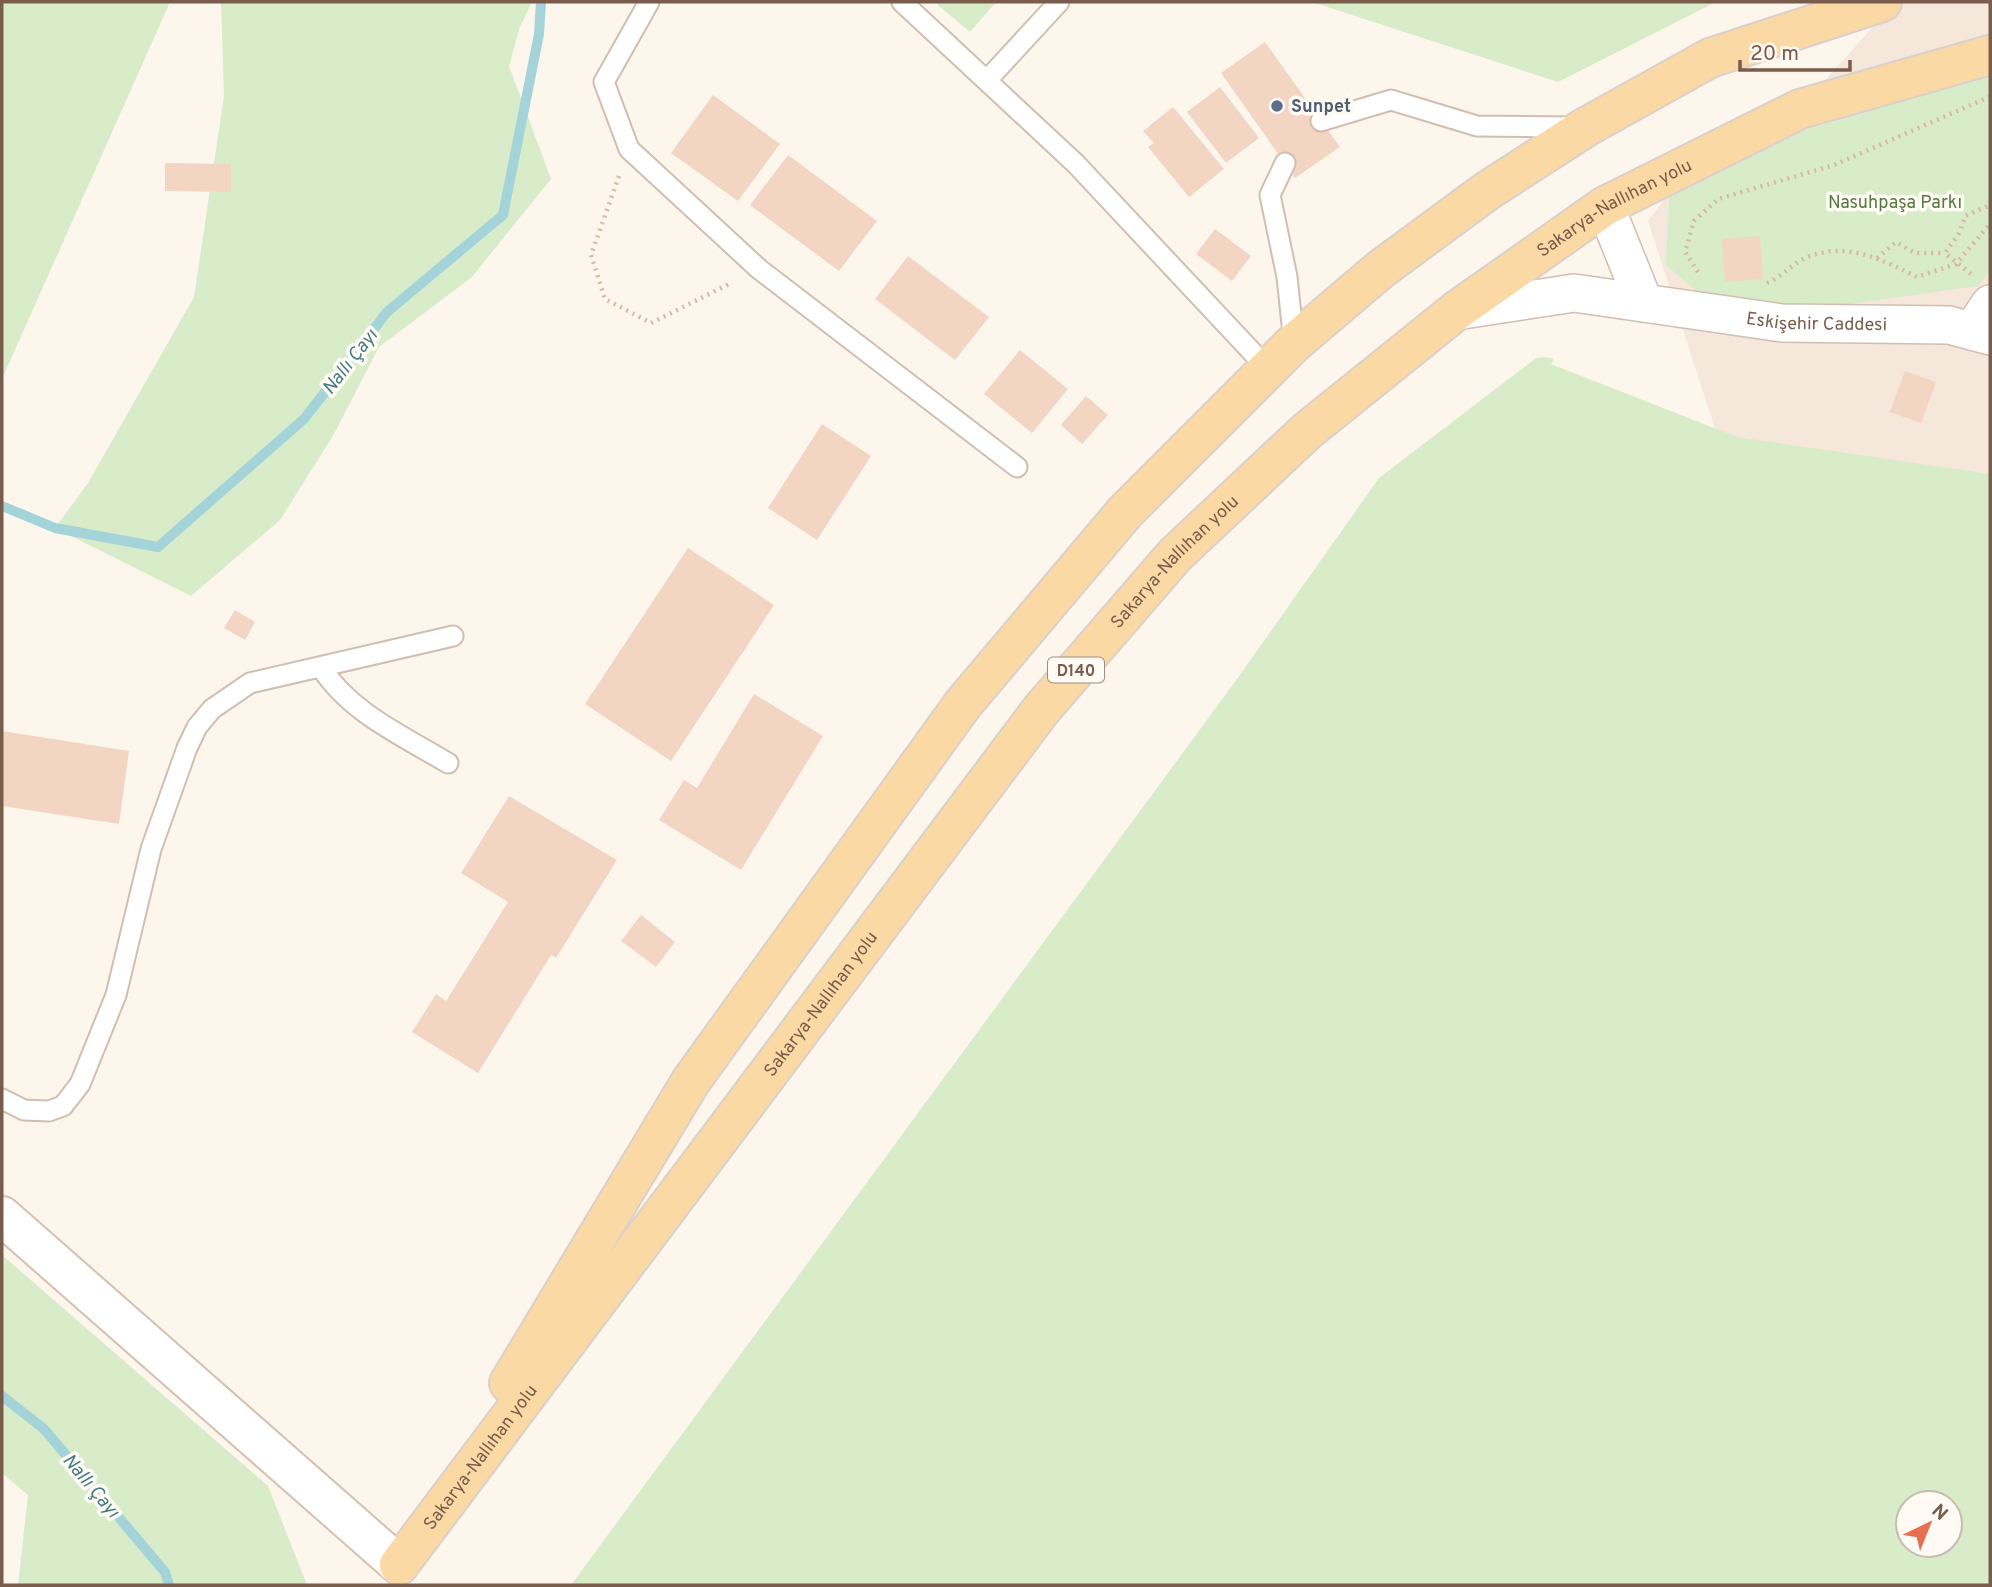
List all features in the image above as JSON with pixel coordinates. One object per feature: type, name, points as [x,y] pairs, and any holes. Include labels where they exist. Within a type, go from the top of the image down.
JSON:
[{"type":"main road","name":"Sakarya-Nallıhan yolu","points":[[392,1575],[691,1081],[947,726],[1125,512],[1281,356],[1381,269],[1476,198],[1586,127],[1710,58],[1882,2]]},
{"type":"main road","name":"Sakarya-Nallıhan yolu","points":[[392,1575],[1041,710],[1175,555],[1307,431],[1456,312],[1605,206],[1800,109],[1990,55]]},
{"type":"main road","points":[[2,1216],[392,1575]]},
{"type":"street","points":[[1605,206],[1644,303]]},
{"type":"street","name":"Eskişehir Caddesi","points":[[1456,312],[1574,293],[1782,323],[1949,326],[1983,312]]},
{"type":"lane","points":[[649,2],[604,82],[629,149],[759,269],[1017,467]]},
{"type":"lane","points":[[902,2],[988,79],[1281,356]]},
{"type":"lane","points":[[988,79],[1059,2]]},
{"type":"lane","points":[[1321,121],[1391,100],[1477,126],[1586,127]]},
{"type":"lane","points":[[1281,356],[1287,277],[1270,195],[1284,163]]},
{"type":"lane","points":[[2,1099],[23,1111],[50,1111],[63,1106],[80,1084],[116,995],[151,849],[197,727],[230,694],[250,683],[453,636]]},
{"type":"lane","points":[[321,667],[332,686],[351,703],[448,763]]},
{"type":"path","points":[[1704,281],[1685,252],[1694,221],[1718,199],[1835,165],[1990,97]]},
{"type":"path","points":[[629,149],[591,255],[605,299],[651,323],[759,269]]},
{"type":"path","points":[[1945,253],[1960,232],[1965,216],[1990,205]]},
{"type":"path","points":[[1758,285],[1770,283],[1807,257],[1843,249],[1877,259],[1917,277],[1956,264],[1990,224]]},
{"type":"path","points":[[1877,259],[1896,242],[1915,253],[1945,253],[1956,264],[1983,312]]},
{"type":"shaded area","points":[[1895,2],[1990,2],[1990,530],[1717,435],[1648,221],[1675,185],[1777,134]]},
{"type":"green space","points":[[2,2],[170,2],[2,379]]},
{"type":"green space","points":[[221,2],[532,2],[520,27],[509,66],[551,179],[472,277],[379,347],[334,434],[280,520],[191,596],[55,528],[88,483],[194,297],[224,96]]},
{"type":"green space","points":[[934,2],[996,2],[970,32]]},
{"type":"green space","points":[[1312,2],[1716,2],[1558,82]]},
{"type":"green space","name":"Nasuhpaşa Parkı","points":[[1990,66],[1990,270],[1978,286],[1814,309],[1706,300],[1666,265],[1669,198],[1719,162],[1783,137],[1911,98]]},
{"type":"green space","points":[[1544,357],[1554,359],[1551,364],[1737,437],[1990,474],[1990,1585],[571,1585],[1237,679],[1379,478],[1536,358]]},
{"type":"green space","points":[[2,1255],[268,1486],[307,1585],[18,1585],[28,1495],[2,1473]]},
{"type":"building","points":[[1265,42],[1340,147],[1295,178],[1221,73]]},
{"type":"building","points":[[1220,87],[1259,138],[1226,163],[1187,112]]},
{"type":"building","points":[[713,95],[780,144],[738,201],[671,153]]},
{"type":"building","points":[[1173,107],[1224,169],[1189,197],[1148,147],[1154,143],[1143,131]]},
{"type":"building","points":[[788,155],[877,221],[839,271],[750,205]]},
{"type":"building","points":[[165,163],[231,164],[231,192],[165,191]]},
{"type":"building","points":[[1215,229],[1251,256],[1232,281],[1196,254]]},
{"type":"building","points":[[1760,236],[1763,279],[1725,282],[1722,239]]},
{"type":"building","points":[[908,256],[989,317],[955,360],[875,299]]},
{"type":"building","points":[[1020,350],[1068,389],[1032,433],[984,394]]},
{"type":"building","points":[[1905,371],[1936,382],[1921,423],[1890,412]]},
{"type":"building","points":[[1086,396],[1108,415],[1082,444],[1061,425]]},
{"type":"building","points":[[822,424],[871,456],[817,540],[768,508]]},
{"type":"building","points":[[688,548],[774,605],[671,761],[585,704]]},
{"type":"building","points":[[235,610],[255,622],[245,640],[224,628]]},
{"type":"building","points":[[754,694],[823,736],[741,870],[659,820],[684,780],[697,788]]},
{"type":"building","points":[[2,731],[129,751],[119,824],[2,806]]},
{"type":"building","points":[[509,796],[617,860],[556,958],[551,955],[478,1073],[412,1032],[436,994],[446,1001],[508,902],[461,873]]},
{"type":"building","points":[[641,915],[675,942],[656,967],[621,941]]},
{"type":"waterway","name":"Nallı Çayı","points":[[2,506],[55,528],[158,547],[304,419],[387,312],[503,215],[539,34],[541,2]]},
{"type":"waterway","name":"Nallı Çayı","points":[[2,1396],[44,1429],[165,1572],[169,1585]]},
{"type":"place","name":"Sunpet","points":[[1277,106]]}]
